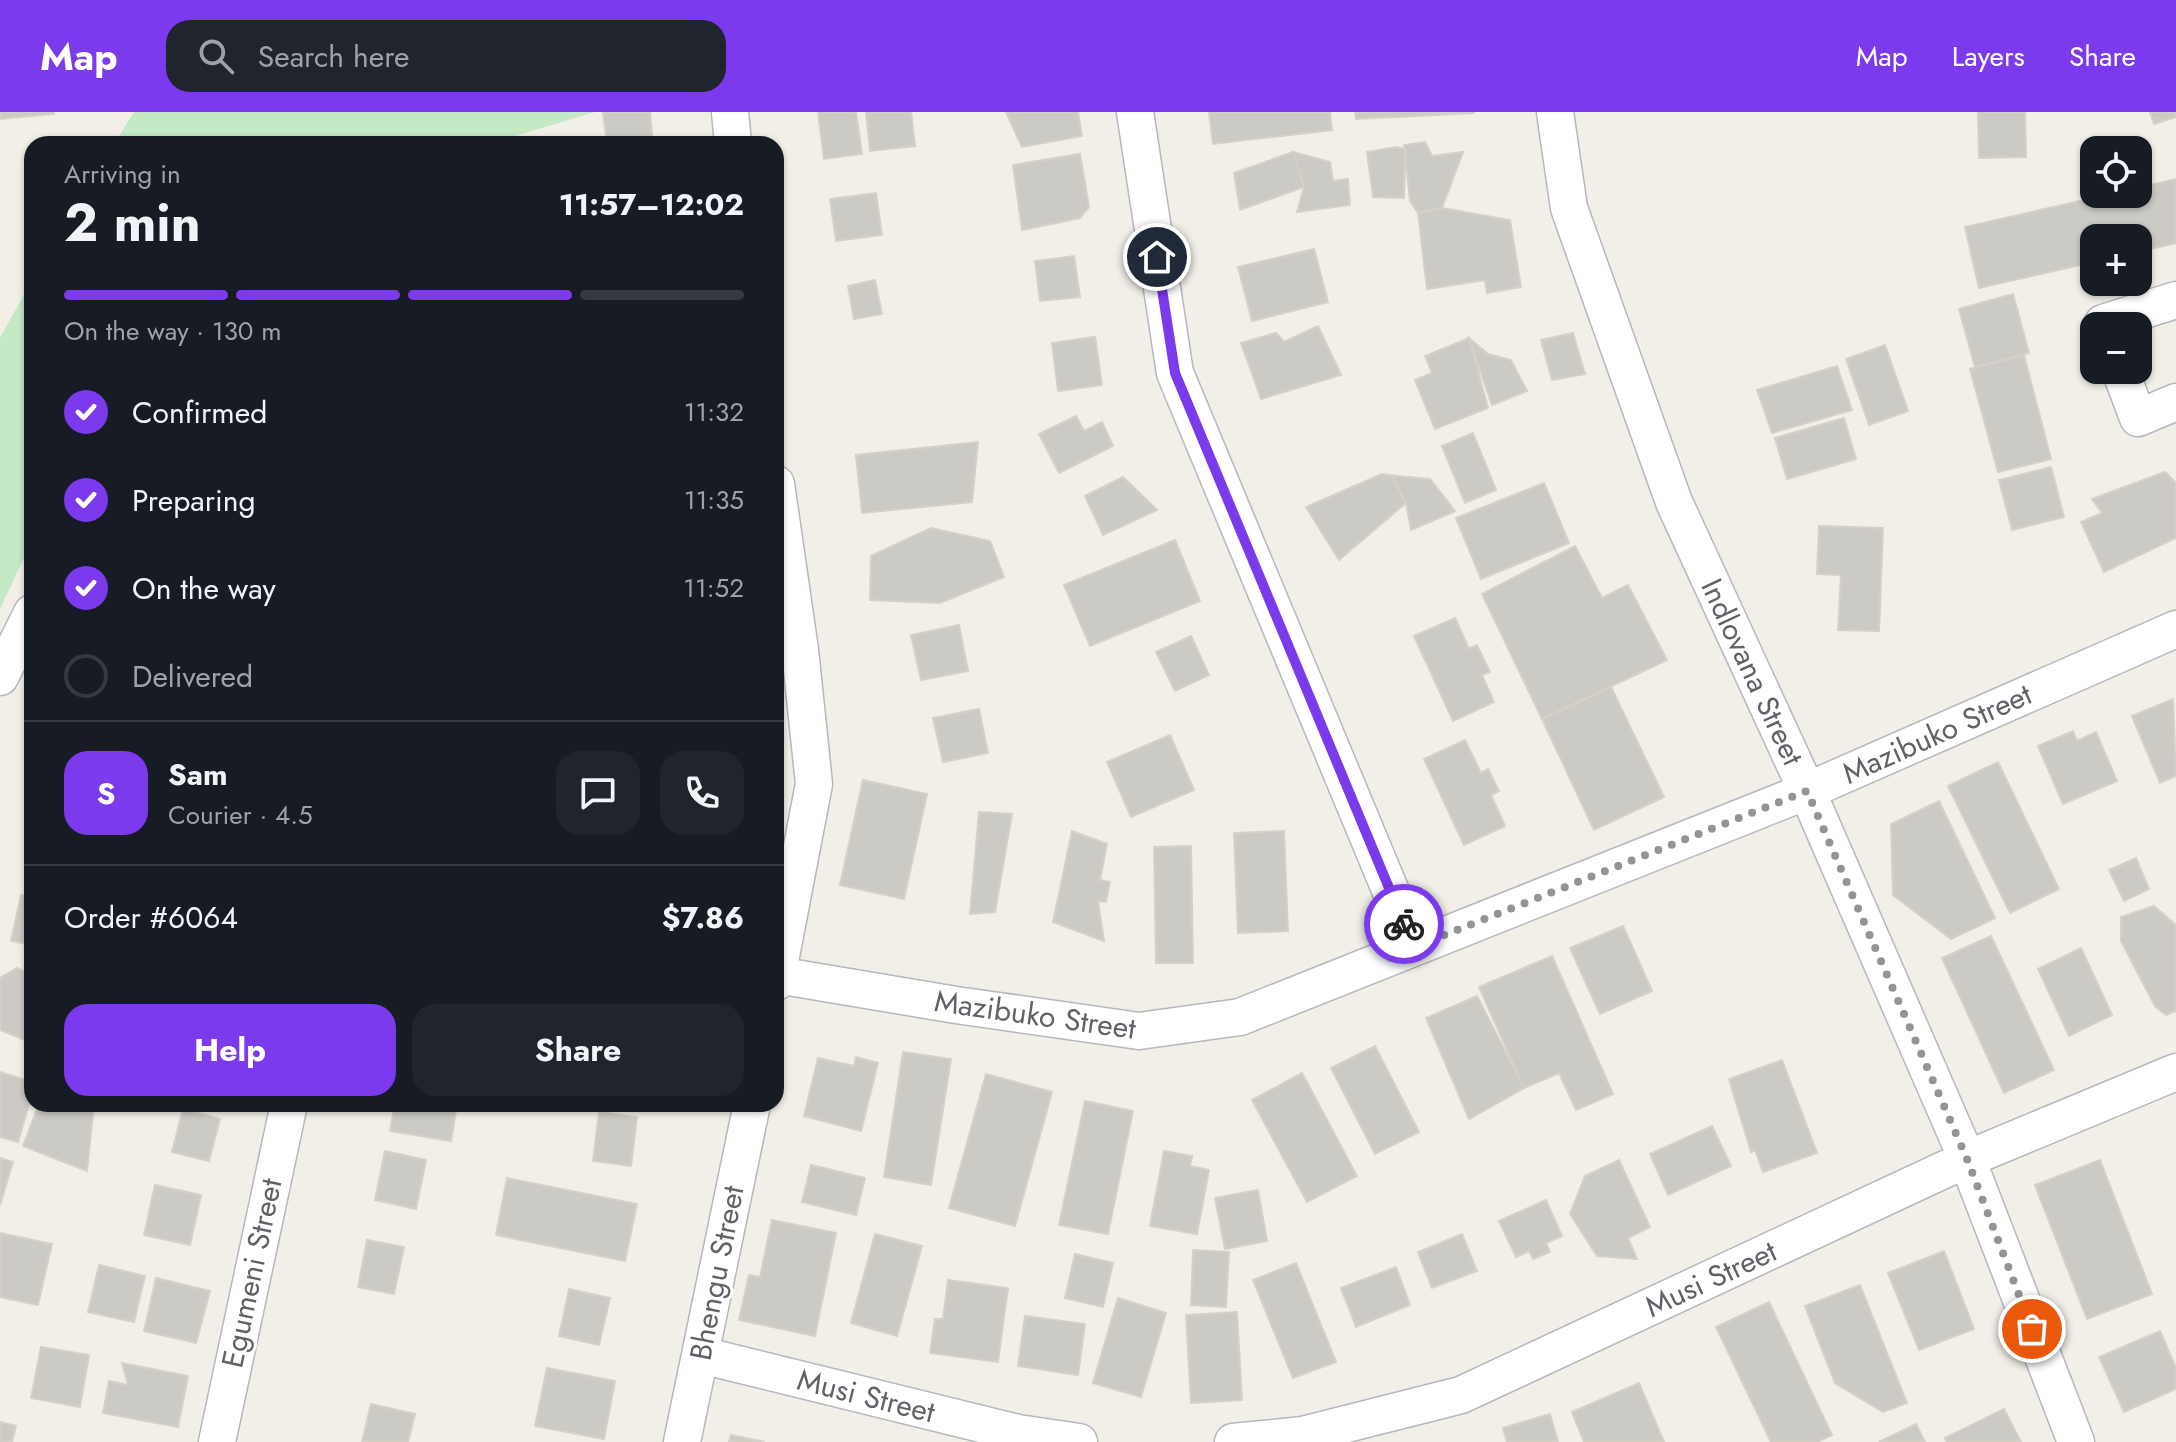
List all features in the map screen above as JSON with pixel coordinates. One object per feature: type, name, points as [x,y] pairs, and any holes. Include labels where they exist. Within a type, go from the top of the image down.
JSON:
[{"type":"street","points":[[730,112],[732,136]]},
{"type":"street","points":[[1135,112],[1175,373],[1414,947]]},
{"type":"street","name":"Indlovana Street","points":[[1555,112],[1569,208],[1674,502],[1807,791],[1967,1159],[2076,1442]]},
{"type":"street","points":[[2138,312],[2176,300]]},
{"type":"street","points":[[2125,384],[2138,418],[2176,402]]},
{"type":"street","points":[[784,539],[800,650],[814,784],[784,941]]},
{"type":"street","points":[[0,677],[24,629]]},
{"type":"street","name":"Mazibuko Street","points":[[784,979],[1139,1031],[1240,1017],[1807,791],[2176,629]]},
{"type":"street","name":"Musi Street","points":[[1233,1442],[1303,1435],[1461,1395],[1967,1159],[2176,1072]]},
{"type":"street","name":"Egumeni Street","points":[[217,1442],[287,1112]]},
{"type":"street","name":"Bhengu Street","points":[[682,1442],[750,1112]]},
{"type":"street","name":"Musi Street","points":[[701,1355],[1018,1433],[1079,1442]]},
{"type":"green space","points":[[134,112],[595,112],[516,136],[119,136]]},
{"type":"green space","points":[[24,294],[24,558],[0,609],[0,338]]},
{"type":"building","points":[[0,112],[53,112],[54,114],[0,119]]},
{"type":"building","points":[[603,112],[650,112],[652,136],[606,136]]},
{"type":"building","points":[[818,112],[856,112],[862,154],[824,159]]},
{"type":"building","points":[[866,112],[911,112],[915,146],[870,151]]},
{"type":"building","points":[[1006,112],[1078,112],[1082,136],[1022,147]]},
{"type":"building","points":[[1209,112],[1330,112],[1332,130],[1213,144]]},
{"type":"building","points":[[1355,112],[1474,112],[1474,113],[1356,119]]},
{"type":"building","points":[[1978,112],[2025,112],[2026,157],[1979,158]]},
{"type":"building","points":[[2150,112],[2176,112],[2176,117],[2154,124]]},
{"type":"building","points":[[1425,142],[1432,156],[1463,152],[1442,208],[1418,213],[1410,201],[1404,145]]},
{"type":"building","points":[[1397,147],[1405,149],[1404,198],[1373,197],[1367,152]]},
{"type":"building","points":[[1293,152],[1330,162],[1333,181],[1348,179],[1350,205],[1297,212],[1304,187]]},
{"type":"building","points":[[1293,152],[1304,187],[1240,210],[1234,173]]},
{"type":"building","points":[[1080,154],[1089,207],[1080,218],[1022,230],[1013,165]]},
{"type":"building","points":[[2176,179],[2176,243],[2152,249],[2152,224],[2080,224],[2080,265],[1979,288],[1965,227],[2080,201],[2080,208],[2152,208],[2152,185]]},
{"type":"building","points":[[876,193],[882,235],[836,241],[830,199]]},
{"type":"building","points":[[1442,208],[1510,220],[1521,287],[1487,293],[1485,280],[1427,289],[1418,213]]},
{"type":"building","points":[[1314,249],[1328,302],[1252,321],[1238,267]]},
{"type":"building","points":[[1074,256],[1080,297],[1040,301],[1035,261]]},
{"type":"building","points":[[875,280],[882,314],[854,319],[848,286]]},
{"type":"building","points":[[2013,294],[2029,353],[1975,367],[1959,309]]},
{"type":"building","points":[[1318,326],[1341,375],[1261,399],[1241,343],[1276,333],[1284,342]]},
{"type":"building","points":[[1573,333],[1585,374],[1552,380],[1541,340]]},
{"type":"building","points":[[1095,337],[1102,385],[1058,391],[1052,343]]},
{"type":"building","points":[[1469,338],[1488,408],[1435,429],[1415,380],[1432,373],[1425,356]]},
{"type":"building","points":[[1469,338],[1488,354],[1511,360],[1527,391],[1492,405]]},
{"type":"building","points":[[1885,345],[1908,411],[1869,425],[1846,359]]},
{"type":"building","points":[[2024,355],[2051,459],[1998,472],[1970,369]]},
{"type":"building","points":[[1837,366],[1852,410],[1772,433],[1757,390]]},
{"type":"building","points":[[1076,416],[1084,431],[1102,422],[1113,446],[1059,473],[1039,434]]},
{"type":"building","points":[[1844,418],[1856,459],[1787,479],[1775,438]]},
{"type":"building","points":[[1473,433],[1496,490],[1465,503],[1442,446]]},
{"type":"building","points":[[978,442],[972,502],[862,513],[856,455]]},
{"type":"building","points":[[2051,467],[2064,517],[2012,530],[1999,480]]},
{"type":"building","points":[[2165,472],[2176,483],[2176,538],[2104,572],[2081,522],[2102,513],[2092,499]]},
{"type":"building","points":[[1382,474],[1397,476],[1392,478],[1406,503],[1339,560],[1306,507]]},
{"type":"building","points":[[1123,477],[1157,510],[1103,535],[1085,496]]},
{"type":"building","points":[[1392,478],[1430,479],[1455,511],[1411,530],[1406,503]]},
{"type":"building","points":[[1544,483],[1569,543],[1481,579],[1456,518]]},
{"type":"building","points":[[1819,526],[1883,528],[1879,631],[1838,630],[1841,575],[1817,574]]},
{"type":"building","points":[[931,528],[990,541],[1004,577],[940,603],[870,600],[871,556]]},
{"type":"building","points":[[1175,540],[1200,601],[1090,646],[1064,585]]},
{"type":"building","points":[[1575,546],[1602,598],[1628,585],[1667,660],[1542,719],[1482,594]]},
{"type":"building","points":[[1455,618],[1469,649],[1477,645],[1490,672],[1482,675],[1494,702],[1453,721],[1414,636]]},
{"type":"building","points":[[959,625],[968,671],[921,680],[911,635]]},
{"type":"building","points":[[1191,636],[1209,675],[1175,691],[1156,652]]},
{"type":"building","points":[[1611,687],[1664,797],[1594,830],[1542,719]]},
{"type":"building","points":[[2173,699],[2176,776],[2160,783],[2132,716]]},
{"type":"building","points":[[979,709],[988,753],[943,762],[933,718]]},
{"type":"building","points":[[2073,731],[2077,741],[2096,732],[2117,781],[2063,804],[2038,746]]},
{"type":"building","points":[[1170,735],[1194,790],[1131,817],[1107,762]]},
{"type":"building","points":[[1465,740],[1481,773],[1488,769],[1499,791],[1491,795],[1505,826],[1464,845],[1424,759]]},
{"type":"building","points":[[1998,762],[2059,889],[2010,913],[1948,786]]},
{"type":"building","points":[[863,780],[927,794],[904,899],[840,885]]},
{"type":"building","points":[[1939,801],[1995,918],[1951,939],[1893,895],[1891,824]]},
{"type":"building","points":[[979,812],[1012,814],[995,912],[970,914]]},
{"type":"building","points":[[1072,831],[1107,844],[1100,880],[1110,882],[1106,902],[1098,901],[1104,941],[1053,922]]},
{"type":"building","points":[[1284,831],[1288,931],[1238,933],[1234,833]]},
{"type":"building","points":[[1191,846],[1193,963],[1156,963],[1154,847]]},
{"type":"building","points":[[2136,858],[2149,889],[2124,901],[2109,870]]},
{"type":"building","points":[[21,895],[24,896],[24,943],[11,941]]},
{"type":"building","points":[[2154,906],[2176,925],[2176,1011],[2166,1015],[2155,1006],[2121,941],[2121,917]]},
{"type":"building","points":[[1623,926],[1652,991],[1600,1014],[1570,948]]},
{"type":"building","points":[[1991,936],[2054,1070],[2004,1093],[1942,958]]},
{"type":"building","points":[[2081,948],[2112,1015],[2069,1036],[2038,969]]},
{"type":"building","points":[[1552,956],[1613,1094],[1576,1110],[1559,1073],[1524,1088],[1479,987]]},
{"type":"building","points":[[17,968],[24,971],[24,1040],[0,1030],[0,978]]},
{"type":"building","points":[[1477,996],[1524,1088],[1469,1119],[1426,1018]]},
{"type":"building","points":[[1375,1046],[1419,1132],[1375,1154],[1331,1068]]},
{"type":"building","points":[[903,1052],[951,1059],[931,1185],[884,1177]]},
{"type":"building","points":[[856,1057],[878,1063],[861,1131],[804,1116],[818,1058],[854,1066]]},
{"type":"building","points":[[1782,1060],[1817,1153],[1763,1172],[1755,1150],[1751,1152],[1729,1079]]},
{"type":"building","points":[[0,1072],[24,1080],[24,1112],[27,1112],[18,1142],[0,1137]]},
{"type":"building","points":[[1302,1073],[1357,1176],[1307,1202],[1252,1100]]},
{"type":"building","points":[[986,1074],[1052,1092],[1015,1226],[949,1208]]},
{"type":"building","points":[[1085,1101],[1133,1111],[1108,1234],[1059,1225]]},
{"type":"building","points":[[36,1112],[93,1112],[87,1171],[23,1146]]},
{"type":"building","points":[[182,1112],[220,1119],[209,1161],[172,1152]]},
{"type":"building","points":[[394,1112],[456,1112],[451,1141],[390,1131]]},
{"type":"building","points":[[599,1112],[637,1117],[631,1166],[593,1161]]},
{"type":"building","points":[[1712,1126],[1731,1166],[1668,1195],[1650,1154]]},
{"type":"building","points":[[385,1151],[426,1160],[416,1209],[375,1200]]},
{"type":"building","points":[[1164,1151],[1192,1156],[1190,1166],[1209,1170],[1197,1234],[1150,1226]]},
{"type":"building","points":[[0,1158],[13,1162],[0,1205]]},
{"type":"building","points":[[1619,1160],[1650,1227],[1628,1238],[1637,1259],[1597,1256],[1570,1214],[1585,1176]]},
{"type":"building","points":[[2100,1160],[2152,1294],[2087,1319],[2035,1185]]},
{"type":"building","points":[[811,1165],[865,1178],[856,1215],[802,1202]]},
{"type":"building","points":[[507,1178],[637,1204],[625,1261],[496,1235]]},
{"type":"building","points":[[155,1185],[201,1195],[190,1245],[144,1235]]},
{"type":"building","points":[[1258,1190],[1267,1241],[1225,1249],[1215,1198]]},
{"type":"building","points":[[1546,1200],[1562,1236],[1546,1243],[1550,1252],[1533,1259],[1529,1251],[1516,1257],[1499,1221]]},
{"type":"building","points":[[772,1220],[836,1233],[815,1336],[739,1320],[749,1275],[760,1277]]},
{"type":"building","points":[[0,1233],[52,1244],[38,1305],[0,1297]]},
{"type":"building","points":[[875,1234],[922,1246],[897,1336],[851,1323]]},
{"type":"building","points":[[1462,1234],[1477,1271],[1432,1288],[1418,1252]]},
{"type":"building","points":[[367,1240],[404,1247],[394,1294],[358,1287]]},
{"type":"building","points":[[1193,1250],[1229,1252],[1226,1307],[1191,1305]]},
{"type":"building","points":[[1944,1251],[1974,1329],[1919,1350],[1888,1273]]},
{"type":"building","points":[[1075,1254],[1113,1263],[1103,1307],[1065,1298]]},
{"type":"building","points":[[1296,1263],[1336,1362],[1293,1378],[1253,1280]]},
{"type":"building","points":[[99,1265],[145,1276],[134,1322],[88,1312]]},
{"type":"building","points":[[1396,1267],[1410,1305],[1356,1327],[1341,1288]]},
{"type":"building","points":[[156,1278],[210,1291],[196,1343],[144,1331]]},
{"type":"building","points":[[948,1280],[1008,1288],[998,1362],[930,1353],[935,1319],[943,1319]]},
{"type":"building","points":[[1860,1285],[1907,1403],[1883,1412],[1835,1383],[1805,1306]]},
{"type":"building","points":[[569,1289],[610,1298],[599,1345],[559,1336]]},
{"type":"building","points":[[1118,1298],[1166,1313],[1141,1397],[1093,1383]]},
{"type":"building","points":[[1769,1302],[1832,1435],[1817,1442],[1771,1442],[1716,1327]]},
{"type":"building","points":[[1237,1312],[1242,1400],[1191,1403],[1186,1315]]},
{"type":"building","points":[[1025,1316],[1085,1324],[1078,1375],[1018,1366]]},
{"type":"building","points":[[2160,1331],[2176,1368],[2176,1389],[2124,1412],[2099,1357]]},
{"type":"building","points":[[41,1347],[89,1355],[80,1407],[31,1398]]},
{"type":"building","points":[[122,1363],[188,1376],[178,1427],[103,1413],[109,1381],[128,1385]]},
{"type":"building","points":[[547,1368],[615,1381],[604,1439],[535,1426]]},
{"type":"building","points":[[1639,1383],[1664,1442],[1584,1442],[1572,1412]]},
{"type":"building","points":[[371,1404],[415,1414],[408,1442],[362,1442]]},
{"type":"building","points":[[2004,1409],[2021,1442],[1947,1442],[1945,1438]]},
{"type":"building","points":[[1550,1414],[1558,1442],[1507,1442],[1503,1428]]},
{"type":"building","points":[[0,1422],[16,1426],[12,1442],[0,1442]]},
{"type":"building","points":[[1916,1424],[1925,1442],[1879,1442]]},
{"type":"building","points":[[731,1435],[765,1442],[729,1442]]},
{"type":"way so far","points":[[1404,924],[1414,947],[1807,791],[1967,1159],[2032,1329]]},
{"type":"route","points":[[1157,257],[1175,373],[1404,924]]}]
